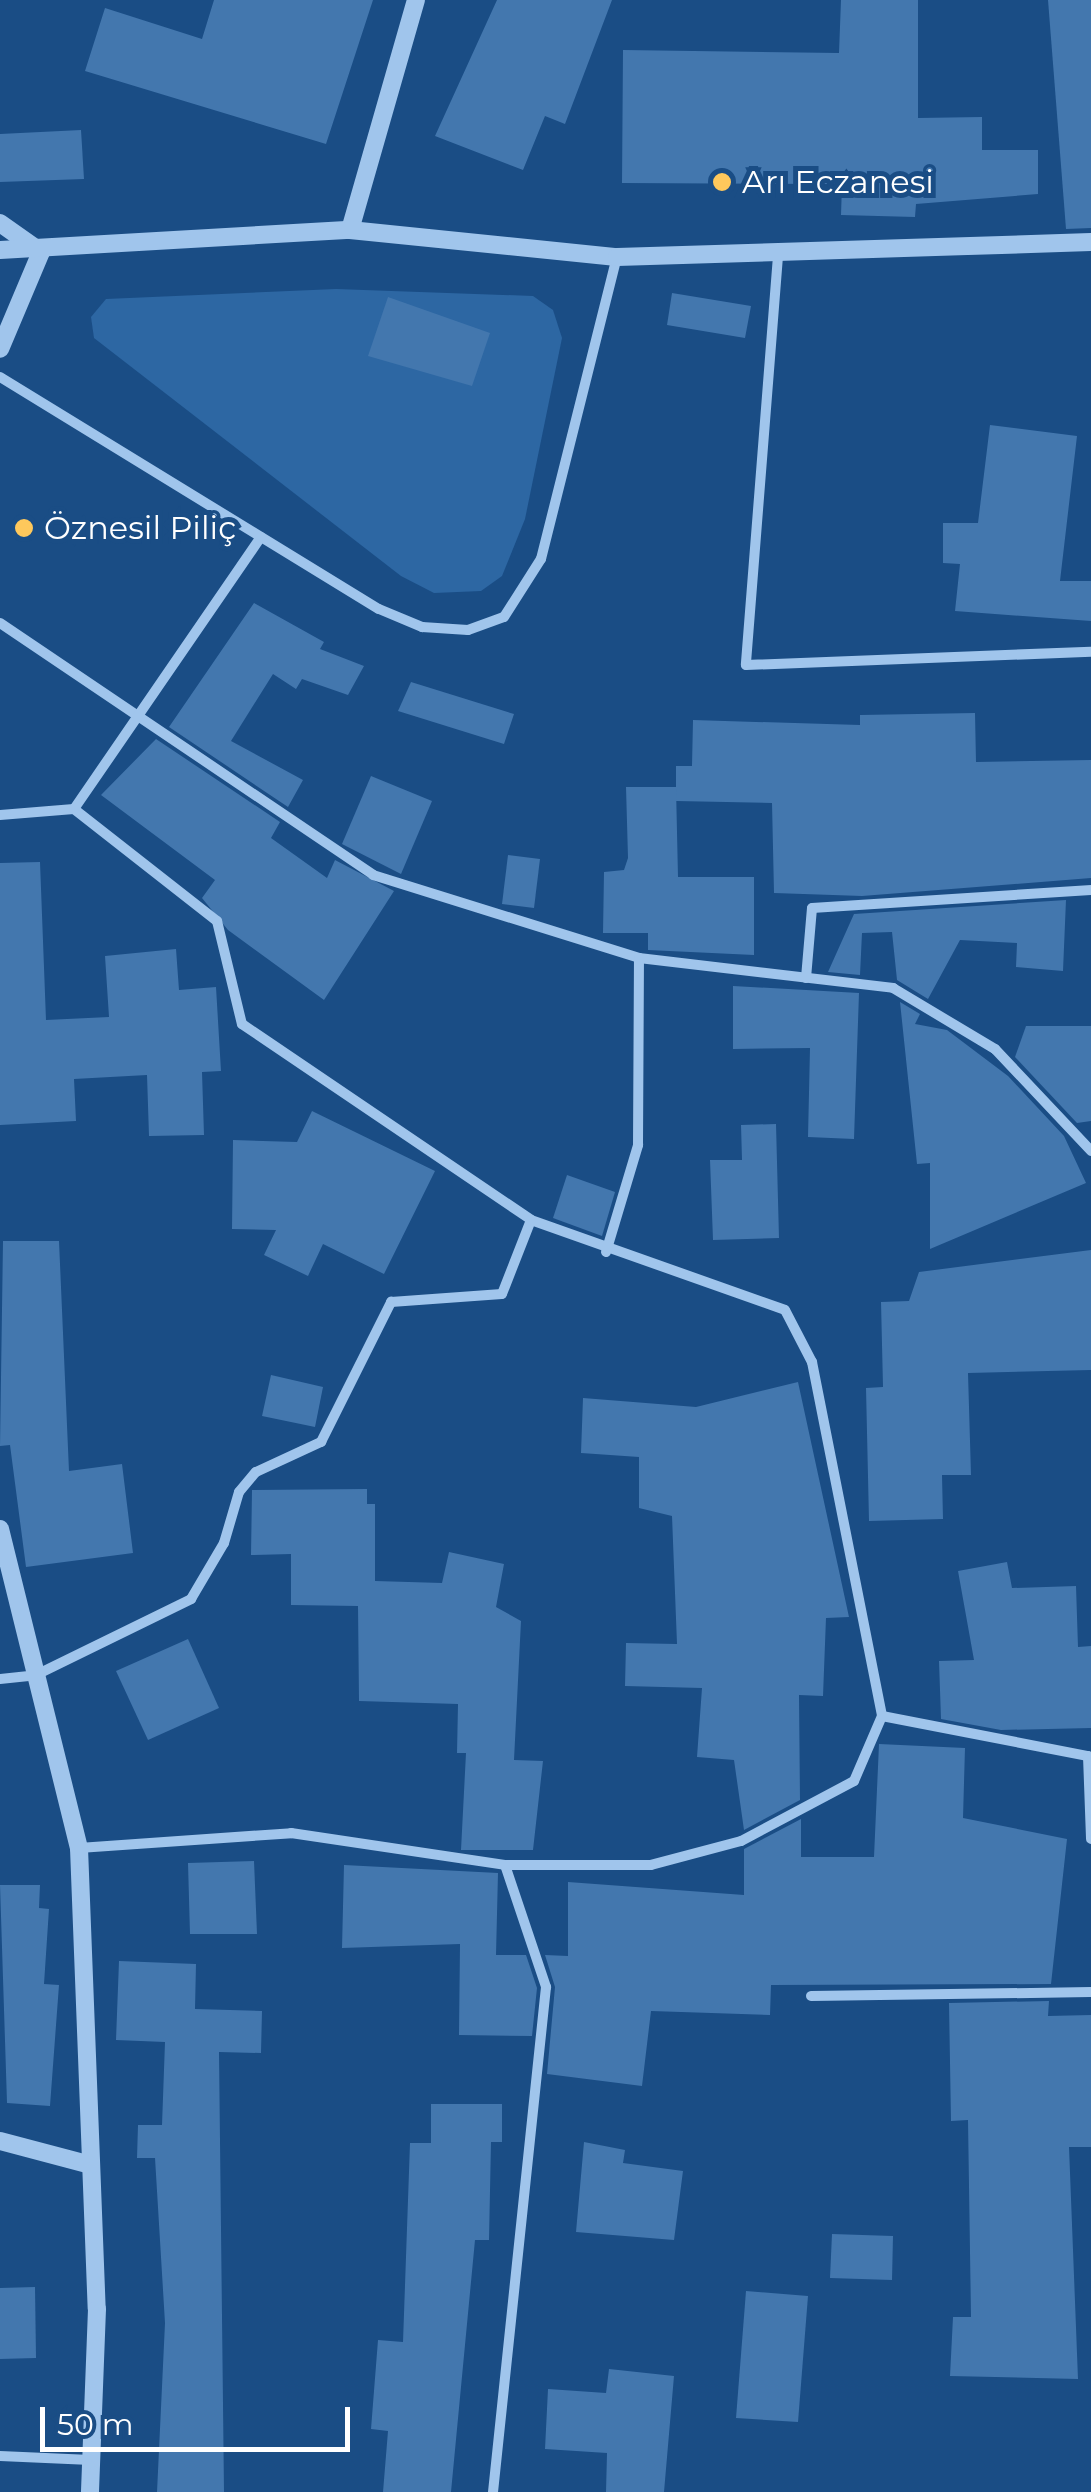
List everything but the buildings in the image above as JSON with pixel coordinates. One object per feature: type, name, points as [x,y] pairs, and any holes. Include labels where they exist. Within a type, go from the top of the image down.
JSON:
[{"type":"street","points":[[350,230],[416,0]]},
{"type":"street","points":[[0,223],[41,252]]},
{"type":"street","points":[[0,250],[41,252],[350,230],[617,257],[778,256],[1091,242]]},
{"type":"street","points":[[0,349],[41,252]]},
{"type":"street","points":[[778,256],[746,664],[1091,652]]},
{"type":"street","points":[[0,376],[261,537],[422,627],[468,630],[504,617],[541,559],[617,257]]},
{"type":"street","points":[[74,809],[261,537]]},
{"type":"street","points":[[0,623],[134,718],[373,875],[639,958],[893,988],[995,1048],[1091,1151]]},
{"type":"street","points":[[0,815],[74,809],[217,921],[242,1024],[531,1220],[606,1252],[785,1310],[812,1362],[882,1716],[854,1782],[742,1841],[651,1865],[505,1865],[291,1833],[79,1848]]},
{"type":"street","points":[[806,978],[812,908],[1091,890]]},
{"type":"street","points":[[606,1252],[638,1145],[639,958]]},
{"type":"street","points":[[0,1680],[36,1674],[191,1600],[248,1482],[321,1442],[390,1302],[502,1294],[531,1220]]},
{"type":"street","points":[[0,1529],[79,1848],[91,2165],[90,2492]]},
{"type":"street","points":[[882,1716],[1088,1756],[1091,1839]]},
{"type":"street","points":[[492,2492],[546,1987],[505,1865]]},
{"type":"street","points":[[811,1996],[1091,1992]]},
{"type":"street","points":[[0,2141],[91,2165]]},
{"type":"street","points":[[0,2456],[91,2460]]},
{"type":"shaded area","points":[[336,289],[533,296],[553,310],[562,338],[525,519],[502,576],[481,591],[434,593],[401,576],[94,338],[91,317],[106,299]]},
{"type":"place","name":"Arı Eczanesi","points":[[722,182]]},
{"type":"place","name":"Öznesil Piliç","points":[[24,528]]}]
